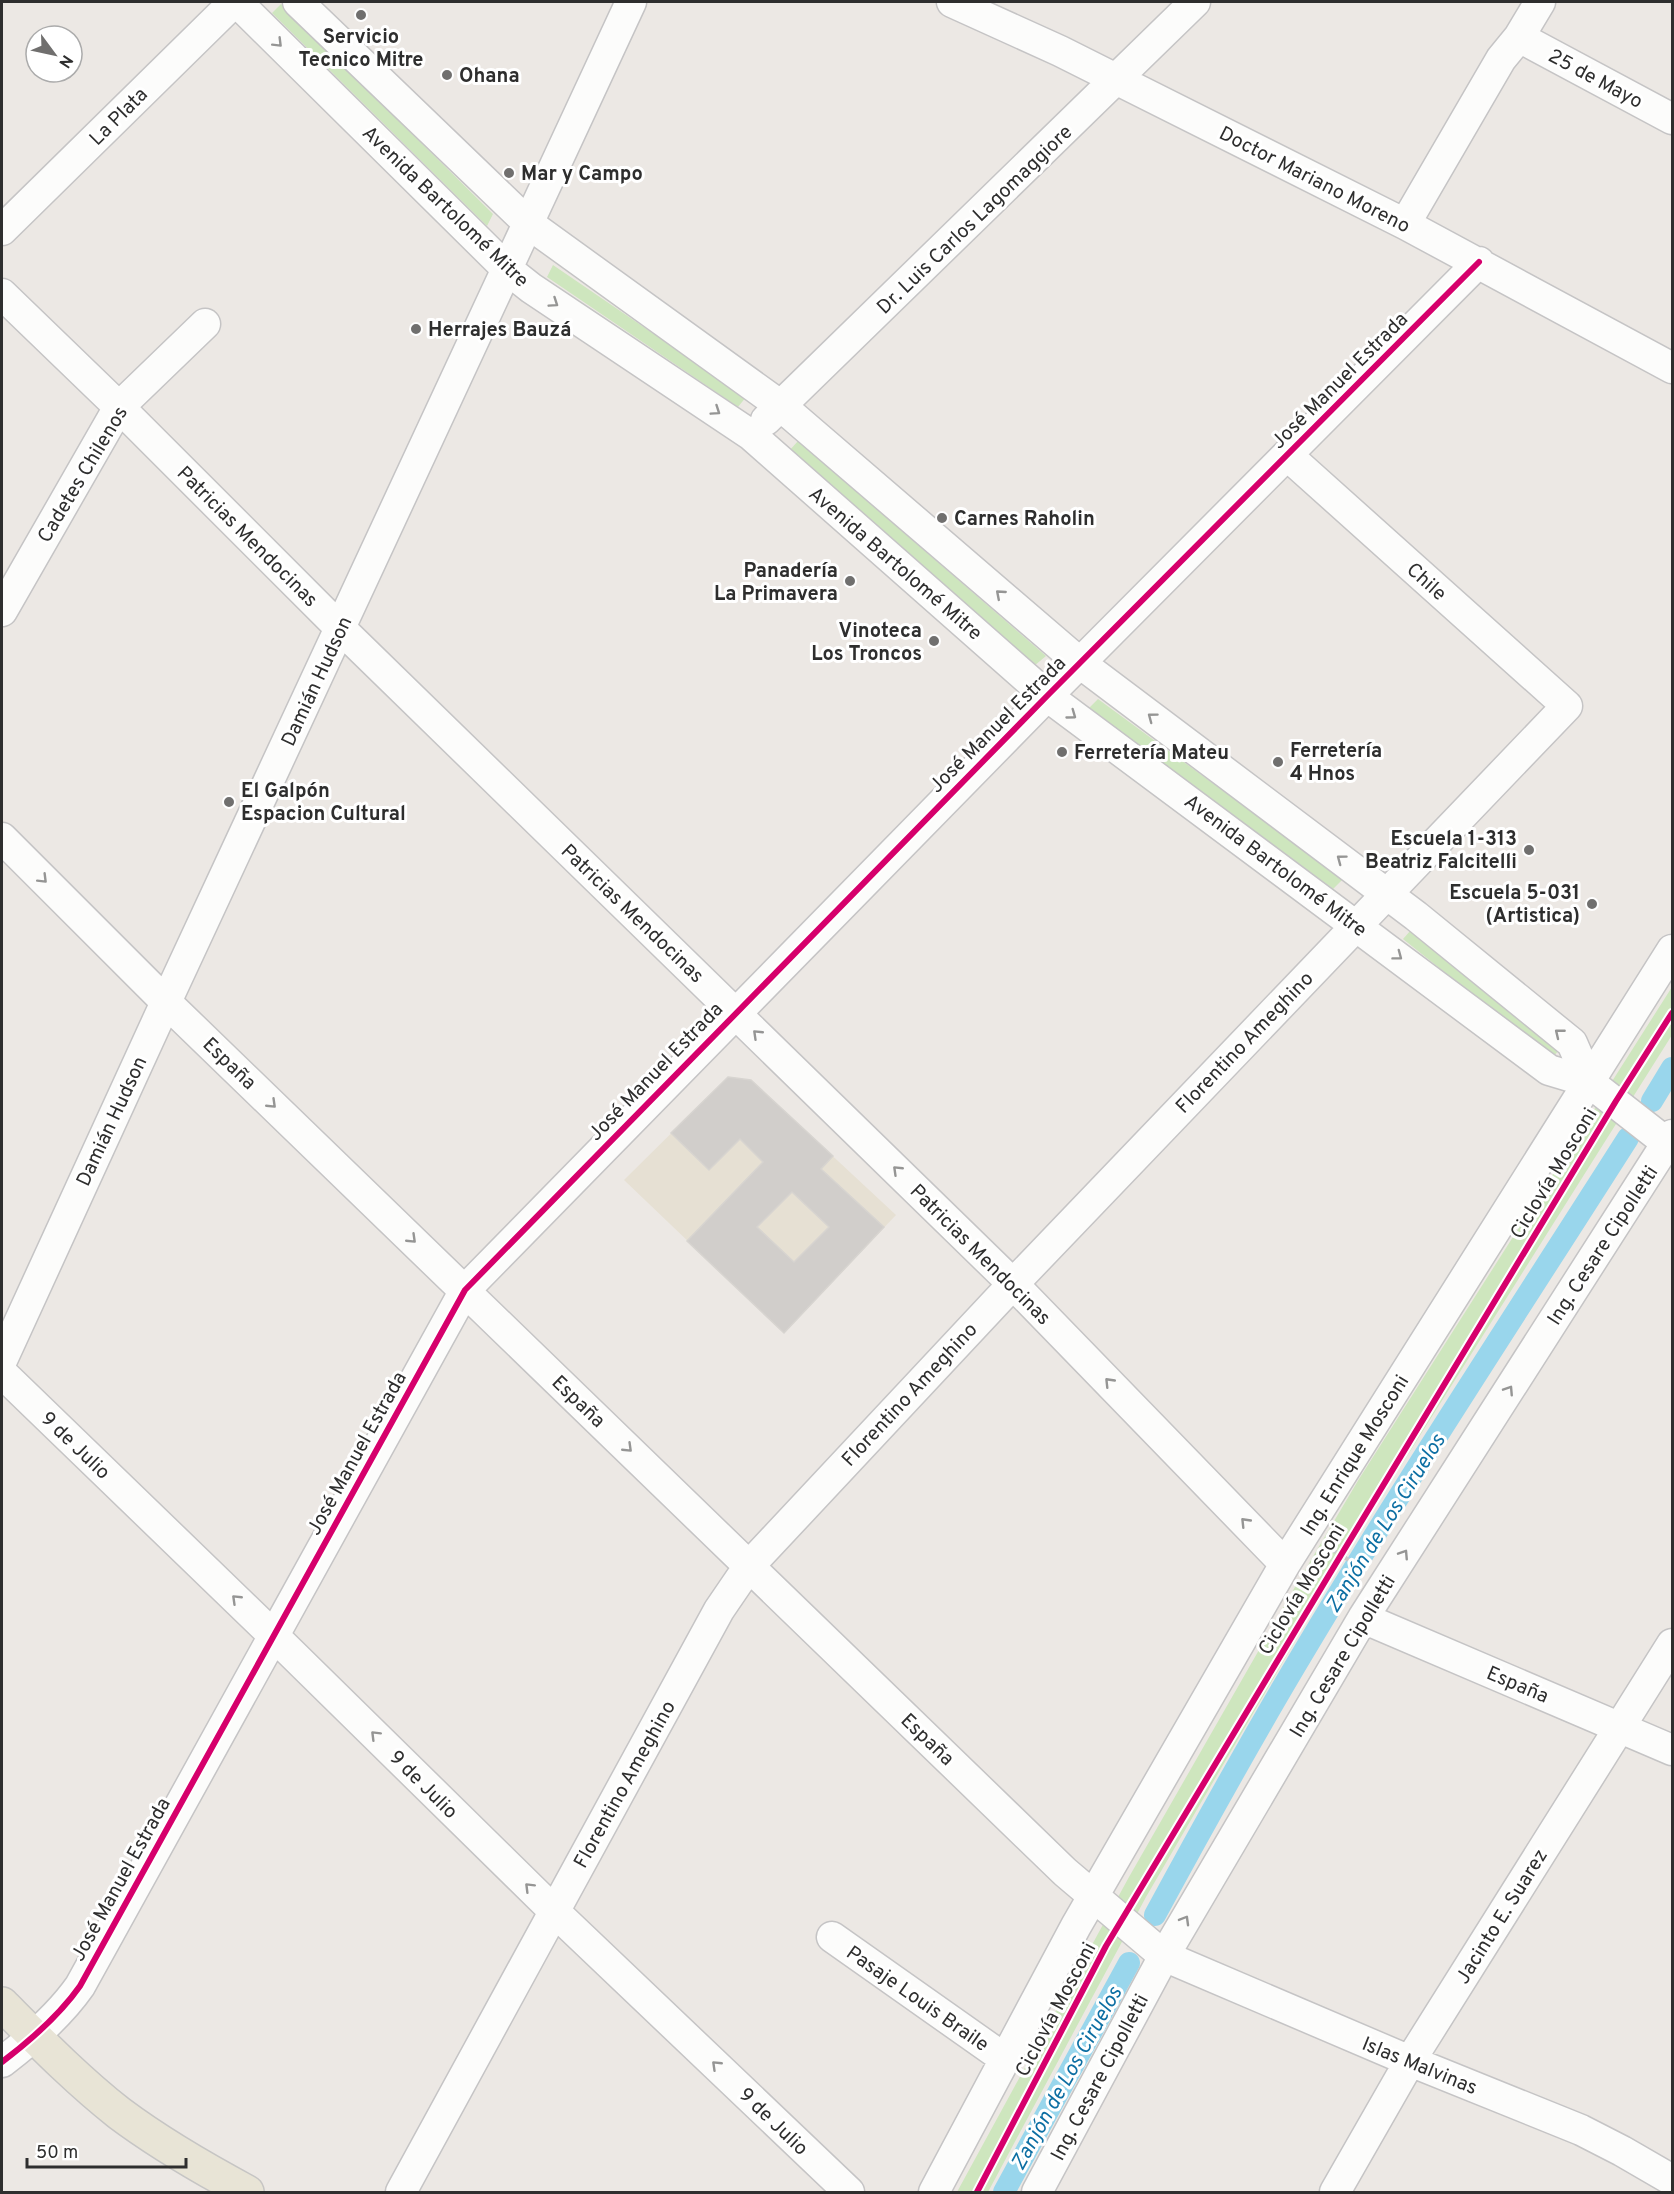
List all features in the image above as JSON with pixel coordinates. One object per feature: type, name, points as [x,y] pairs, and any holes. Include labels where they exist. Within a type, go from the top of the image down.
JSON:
[{"type":"main road","points":[[2,2004],[119,2113],[232,2189]]},
{"type":"street","name":"La Plata","points":[[2,230],[235,2]]},
{"type":"street","name":"Avenida Bartolomé Mitre","points":[[235,2],[507,268],[531,288],[751,435],[1047,696],[1549,1070],[1589,1082],[1671,1144]]},
{"type":"street","points":[[298,2],[528,224],[781,406],[1080,663],[1388,894],[1572,1043],[1589,1082]]},
{"type":"street","name":"Damián Hudson","points":[[2,1360],[631,2]]},
{"type":"street","name":"Doctor Mariano Moreno","points":[[952,2],[1001,22],[1118,79],[1405,224],[1672,368]]},
{"type":"street","name":"Dr. Luis Carlos Lagomaggiore","points":[[751,435],[1195,2]]},
{"type":"street","points":[[1405,224],[1501,59],[1519,37],[1540,2]]},
{"type":"street","name":"25 de Mayo","points":[[1519,37],[1672,119]]},
{"type":"street","name":"José Manuel Estrada","points":[[2,2062],[34,2036],[70,2000],[80,1986],[465,1290],[735,1012],[1479,262]]},
{"type":"street","name":"Patricias Mendocinas","points":[[2,294],[119,407],[341,629],[1013,1284],[1285,1564]]},
{"type":"street","name":"Cadetes Chilenos","points":[[2,611],[119,407],[204,324]]},
{"type":"street","name":"Chile","points":[[1287,455],[1567,706]]},
{"type":"street","name":"Florentino Ameghino","points":[[401,2193],[719,1610],[749,1566],[1013,1284],[1567,706]]},
{"type":"street","name":"España","points":[[2,838],[166,1002],[1092,1897],[1164,1956]]},
{"type":"street","name":"Ing. Enrique Mosconi","points":[[934,2193],[1092,1897],[1285,1564],[1672,950]]},
{"type":"street","name":"Ing. Cesare Cipolletti","points":[[1037,2193],[1164,1956],[1363,1618],[1671,1144]]},
{"type":"street","name":"9 de Julio","points":[[2,1373],[555,1912],[849,2193]]},
{"type":"street","name":"España","points":[[1363,1618],[1672,1750]]},
{"type":"street","name":"Jacinto E. Suarez","points":[[1335,2193],[1410,2061],[1672,1644]]},
{"type":"street","name":"Pasaje Louis Braile","points":[[832,1937],[1005,2059]]},
{"type":"street","name":"Islas Malvinas","points":[[1164,1956],[1410,2061],[1581,2130],[1672,2180]]},
{"type":"path","points":[[1304,1534],[1357,1565]]},
{"type":"shaded area","points":[[728,1077],[751,1080],[896,1215],[784,1333],[624,1180]]},
{"type":"green space","points":[[281,4],[493,214],[487,226],[272,13]]},
{"type":"green space","points":[[553,265],[746,397],[738,407],[547,277]]},
{"type":"green space","points":[[798,441],[1046,656],[1034,666],[789,451]]},
{"type":"green space","points":[[1098,699],[1343,879],[1333,889],[1089,708]]},
{"type":"green space","points":[[1411,930],[1560,1049],[1552,1058],[1403,939]]},
{"type":"green space","points":[[1672,987],[1672,1035],[1353,1542],[1146,1897],[988,2192],[957,2192],[1129,1877],[1359,1479]]},
{"type":"building","points":[[728,1077],[751,1080],[833,1156],[821,1169],[884,1227],[784,1333],[687,1241],[763,1162],[740,1139],[709,1170],[671,1133]],"holes":[[[792,1192],[829,1227],[794,1262],[757,1227]]]},
{"type":"waterway","name":"Zanjón de Los Ciruelos","points":[[1652,1101],[1672,1068]]},
{"type":"waterway","name":"Zanjón de Los Ciruelos","points":[[1155,1915],[1241,1760],[1334,1601],[1628,1138]]},
{"type":"waterway","name":"Zanjón de Los Ciruelos","points":[[1004,2192],[1129,1963]]},
{"type":"cycle path","points":[[2,2062],[44,2027],[80,1986],[465,1290],[1047,696],[1479,262]]},
{"type":"cycle path","name":"Ciclovía Mosconi","points":[[977,2192],[1106,1946],[1616,1101],[1672,1013]]},
{"type":"place","name":"Servicio Tecnico Mitre","points":[[361,15]]},
{"type":"place","name":"Ohana","points":[[447,75]]},
{"type":"place","name":"Mar y Campo","points":[[509,173]]},
{"type":"place","name":"Herrajes Bauzá","points":[[416,329]]},
{"type":"place","name":"Carnes Raholin","points":[[942,518]]},
{"type":"place","name":"Panadería La Primavera","points":[[850,581]]},
{"type":"place","name":"Vinoteca Los Troncos","points":[[934,641]]},
{"type":"place","name":"Ferretería Mateu","points":[[1062,752]]},
{"type":"place","name":"Ferretería 4 Hnos","points":[[1278,762]]},
{"type":"place","name":"El Galpón Espacion Cultural","points":[[229,802]]},
{"type":"place","name":"Escuela 1-313 Beatriz Falcitelli","points":[[1529,850]]},
{"type":"place","name":"Escuela 5-031 (Artistica)","points":[[1592,904]]}]
